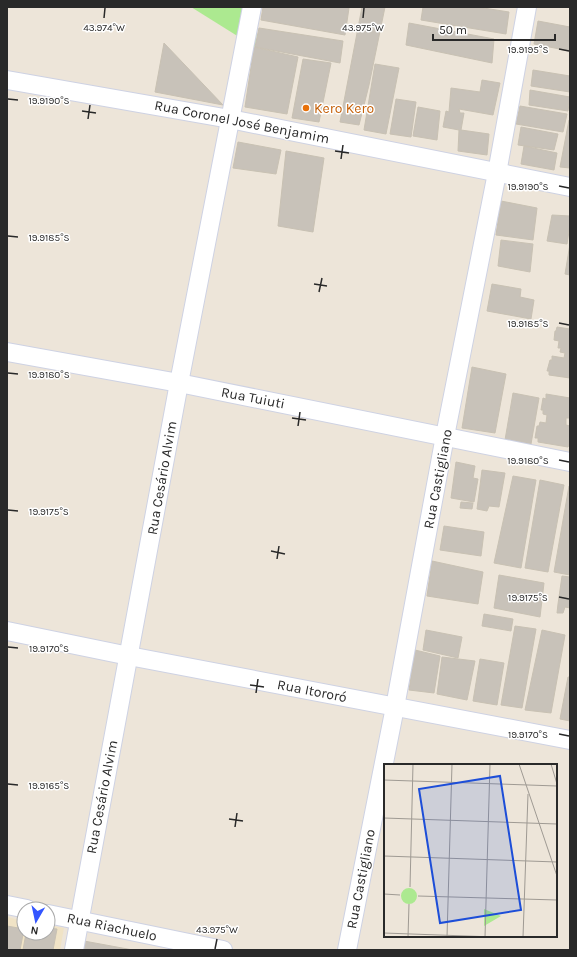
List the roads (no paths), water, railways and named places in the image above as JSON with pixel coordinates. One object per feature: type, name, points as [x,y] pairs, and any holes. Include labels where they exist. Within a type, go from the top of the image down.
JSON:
[{"type":"street","name":"Rua Cesário Alvim","points":[[74,950],[179,383],[252,7]]},
{"type":"street","name":"Rua Castigliano","points":[[347,950],[395,707],[445,436],[497,173],[527,7]]},
{"type":"street","name":"Rua Coronel José Benjamim","points":[[7,80],[230,119],[570,187]]},
{"type":"street","name":"Rua Tuiuti","points":[[7,352],[179,383],[570,462]]},
{"type":"street","name":"Rua Itororó","points":[[7,631],[129,656],[570,740]]},
{"type":"street","name":"Rua Riachuelo","points":[[56,916],[223,950]]},
{"type":"place","name":"Kero Kero","points":[[306,108]]}]
